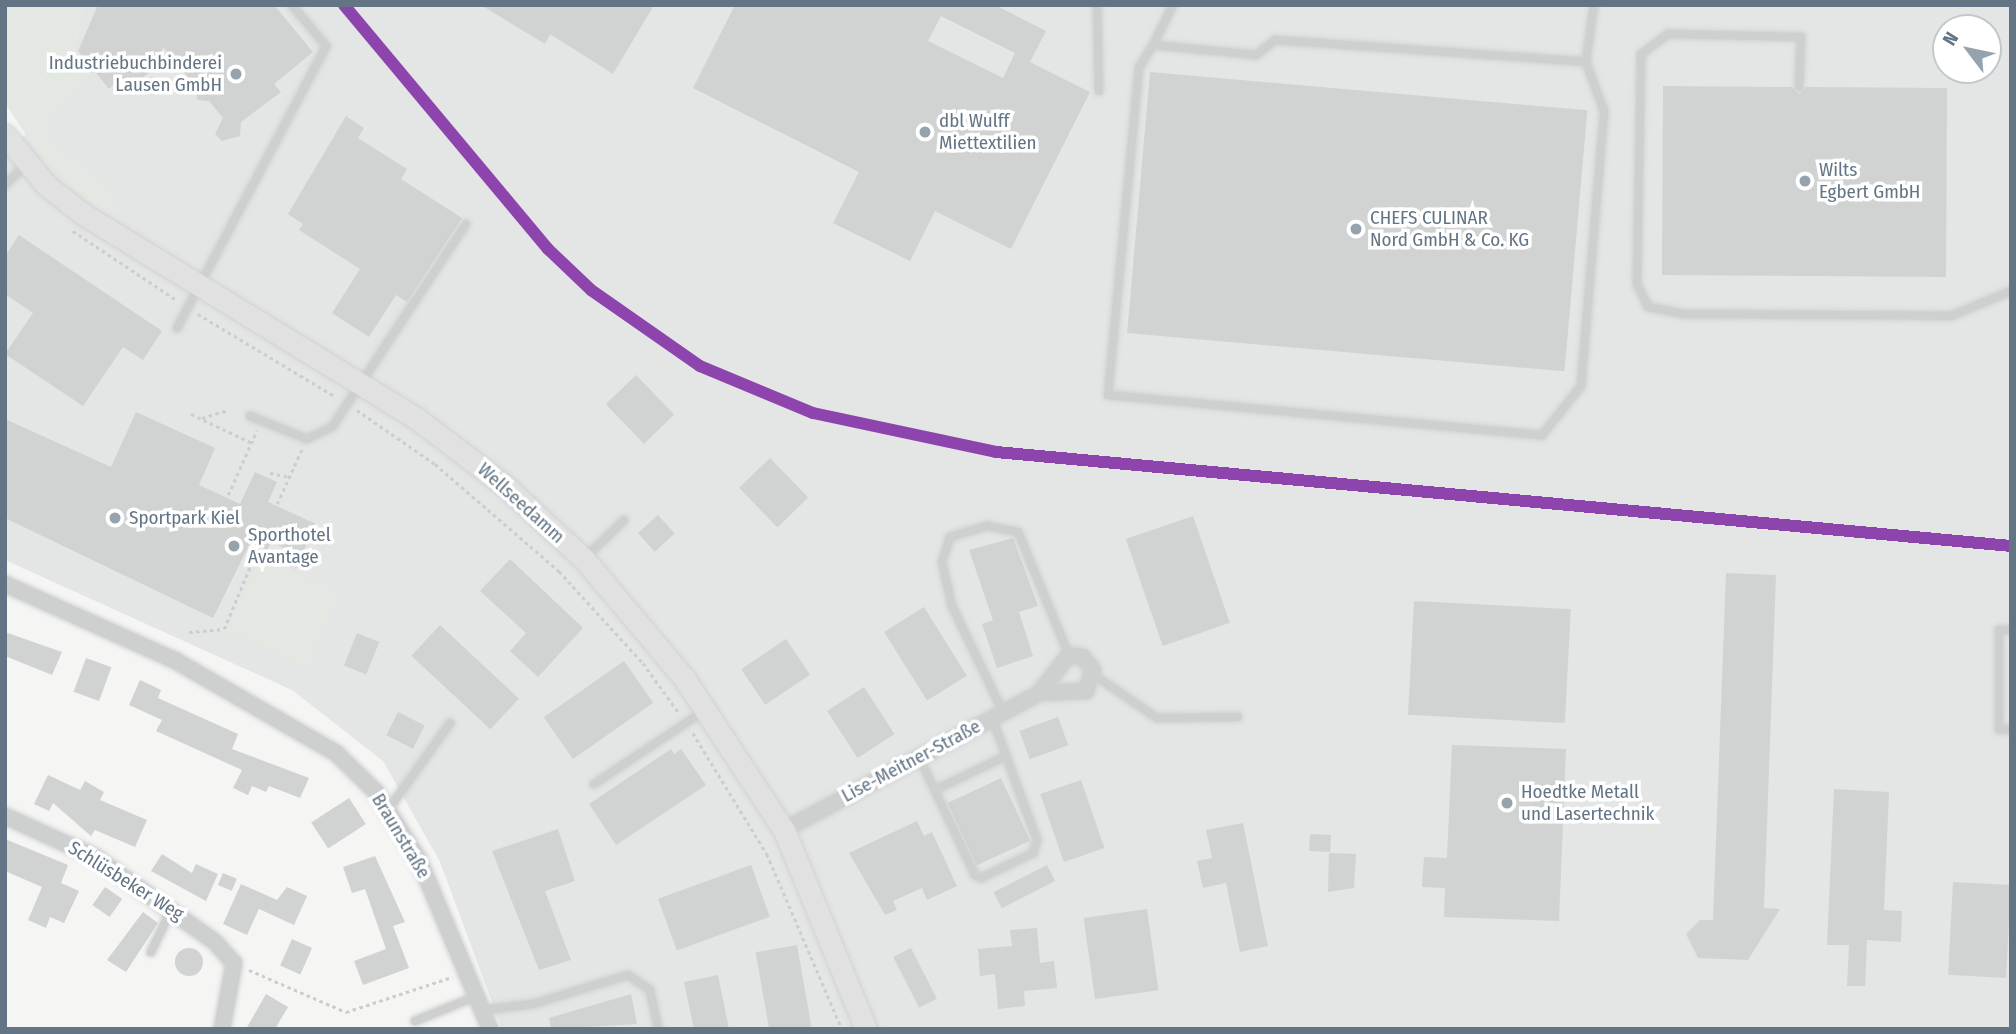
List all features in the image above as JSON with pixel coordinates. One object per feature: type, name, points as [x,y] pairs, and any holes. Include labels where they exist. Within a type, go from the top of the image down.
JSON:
[{"type":"main road","name":"Wellseedamm","points":[[5,135],[27,164],[83,214],[365,384],[472,460],[583,559],[707,709],[784,830],[866,1029]]},
{"type":"street","name":"Braunstraße","points":[[5,583],[245,696],[336,753],[388,810],[419,860],[468,970],[490,1029]]},
{"type":"street","points":[[1039,693],[1076,695],[1094,675],[1083,657],[1069,655]]},
{"type":"street","name":"Lise-Meitner-Straße","points":[[784,830],[1039,693],[1069,655]]},
{"type":"street","name":"Schlüsbeker Weg","points":[[5,816],[95,857],[172,908],[234,964]]},
{"type":"street","points":[[222,1029],[234,964]]},
{"type":"lane","points":[[177,328],[326,46],[292,5]]},
{"type":"lane","points":[[1097,5],[1099,91]]},
{"type":"lane","points":[[1173,5],[1139,66],[1108,395],[1542,435],[1581,386],[1604,111],[1586,62],[1594,5]]},
{"type":"lane","points":[[1798,87],[1801,37],[1668,34],[1641,54],[1637,284],[1648,307],[1683,314],[1951,316],[2011,291]]},
{"type":"lane","points":[[1153,45],[1256,55],[1275,40],[1586,62]]},
{"type":"lane","points":[[5,185],[27,164]]},
{"type":"lane","points":[[250,416],[307,439],[321,436],[351,406],[466,224]]},
{"type":"lane","points":[[583,559],[624,520]]},
{"type":"lane","points":[[919,757],[975,875],[1033,853],[1037,840],[1006,756],[998,715],[952,606],[942,562],[950,537],[987,526],[1018,532],[1069,655]]},
{"type":"lane","points":[[2011,630],[1999,630],[1999,729],[2011,730]]},
{"type":"lane","points":[[1094,675],[1157,718],[1238,717]]},
{"type":"lane","points":[[594,784],[687,725],[707,709]]},
{"type":"lane","points":[[388,810],[450,723]]},
{"type":"lane","points":[[935,790],[1006,756]]},
{"type":"lane","points":[[151,952],[172,908]]},
{"type":"lane","points":[[415,1021],[480,1003],[533,1004],[628,975],[650,990],[658,1029]]},
{"type":"path","points":[[69,227],[187,307],[351,406],[435,464],[559,571],[643,663],[687,725],[767,854],[842,1029]]},
{"type":"path","points":[[202,418],[229,410]]},
{"type":"path","points":[[191,414],[252,443]]},
{"type":"path","points":[[228,495],[261,421]]},
{"type":"path","points":[[277,504],[307,439]]},
{"type":"path","points":[[270,473],[290,477]]},
{"type":"path","points":[[189,632],[224,629],[257,550],[296,567]]},
{"type":"path","points":[[234,964],[346,1012],[468,970]]},
{"type":"shaded area","points":[[5,5],[83,5],[73,52],[90,73],[56,106],[46,129],[48,138],[107,187],[115,201],[108,215],[52,174],[7,106]]},
{"type":"shaded area","points":[[83,5],[2011,5],[2011,1029],[502,1029],[440,862],[383,761],[292,690],[5,560],[5,142],[24,136],[90,73],[73,52]]},
{"type":"shaded area","points":[[261,557],[340,592],[308,666],[228,631]]},
{"type":"building","name":"Industriebuchbinderei Lausen GmbH","points":[[98,5],[274,5],[313,52],[274,84],[281,92],[241,122],[240,136],[222,141],[215,134],[223,118],[209,101],[198,100],[192,82],[163,47],[158,65],[127,91],[115,83],[109,89],[78,51]]},
{"type":"building","points":[[481,5],[654,5],[613,74],[550,34],[545,44]]},
{"type":"building","name":"dbl Wulff Miettextilien","points":[[735,5],[995,5],[1046,31],[1030,62],[1090,92],[1011,249],[935,211],[910,261],[833,223],[859,172],[693,88]],"holes":[[[941,16],[1015,53],[1003,78],[928,41]]]},
{"type":"building","name":"CHEFS CULINAR Nord GmbH & Co. KG","points":[[1150,72],[1587,110],[1564,371],[1127,333]]},
{"type":"building","name":"Wilts Egbert GmbH","points":[[1663,86],[1792,87],[1799,94],[1806,87],[1947,88],[1946,277],[1662,275]]},
{"type":"building","points":[[346,116],[364,128],[358,138],[407,169],[401,179],[462,218],[407,302],[396,295],[369,337],[332,313],[360,269],[299,230],[303,224],[288,214]]},
{"type":"building","points":[[19,235],[162,331],[143,360],[123,347],[83,406],[5,354],[33,313],[5,294],[5,256]]},
{"type":"building","points":[[636,375],[674,415],[644,444],[606,404]]},
{"type":"building","points":[[136,412],[215,448],[199,485],[240,504],[255,472],[277,482],[268,502],[316,524],[301,556],[271,542],[267,550],[250,543],[213,618],[5,518],[5,419],[111,467]]},
{"type":"building","points":[[770,458],[808,498],[777,527],[739,488]]},
{"type":"building","points":[[658,515],[675,534],[655,552],[638,533]]},
{"type":"building","points":[[1193,516],[1230,623],[1163,646],[1126,539]]},
{"type":"building","points":[[1013,538],[1038,606],[1019,612],[1033,656],[997,668],[982,624],[993,620],[969,550]]},
{"type":"building","points":[[510,559],[583,628],[538,677],[510,651],[526,633],[480,591]]},
{"type":"building","points":[[1726,573],[1776,575],[1764,908],[1780,909],[1748,960],[1698,958],[1686,934],[1700,920],[1713,920]]},
{"type":"building","points":[[1414,601],[1571,609],[1565,723],[1408,715]]},
{"type":"building","points":[[924,607],[967,676],[927,701],[884,632]]},
{"type":"building","points":[[440,625],[519,699],[490,729],[411,656]]},
{"type":"building","points":[[5,632],[62,652],[52,675],[5,656]]},
{"type":"building","points":[[357,633],[379,642],[366,674],[344,665]]},
{"type":"building","points":[[786,639],[810,675],[765,705],[741,669]]},
{"type":"building","points":[[86,658],[111,667],[99,701],[74,692]]},
{"type":"building","points":[[624,661],[653,703],[573,759],[544,717]]},
{"type":"building","points":[[140,680],[161,690],[158,698],[238,734],[232,749],[309,778],[300,798],[269,786],[266,792],[252,786],[248,795],[233,788],[242,770],[156,731],[162,720],[129,705]]},
{"type":"building","points":[[864,687],[894,734],[858,758],[827,711]]},
{"type":"building","points":[[398,712],[425,726],[413,749],[386,735]]},
{"type":"building","points":[[1058,717],[1068,745],[1030,759],[1019,731]]},
{"type":"building","name":"Hoedtke Metall und Lasertechnik","points":[[1452,745],[1566,749],[1559,921],[1444,917],[1445,888],[1422,887],[1424,857],[1447,858]]},
{"type":"building","points":[[671,749],[674,754],[681,749],[706,785],[616,845],[589,804]]},
{"type":"building","points":[[48,775],[80,790],[85,781],[104,792],[100,800],[147,820],[135,847],[95,830],[91,836],[53,803],[49,811],[34,804]]},
{"type":"building","points":[[1001,778],[1030,841],[977,865],[948,803]]},
{"type":"building","points":[[1081,780],[1104,848],[1064,862],[1040,794]]},
{"type":"building","points":[[1834,789],[1889,792],[1884,910],[1902,911],[1901,942],[1867,940],[1865,986],[1847,986],[1849,945],[1827,945]]},
{"type":"building","points":[[349,798],[366,824],[328,849],[311,823]]},
{"type":"building","points":[[917,821],[924,836],[932,832],[957,886],[927,900],[922,888],[893,901],[897,910],[885,915],[849,853]]},
{"type":"building","points":[[1243,823],[1268,946],[1240,952],[1226,883],[1203,888],[1197,861],[1212,858],[1206,830]]},
{"type":"building","points":[[558,829],[575,881],[545,891],[571,960],[539,970],[492,851]]},
{"type":"building","points":[[1310,834],[1331,835],[1330,852],[1309,851]]},
{"type":"building","points":[[5,839],[68,865],[61,883],[79,891],[64,923],[50,917],[46,928],[28,920],[42,887],[5,871]]},
{"type":"building","points":[[1329,853],[1356,854],[1354,888],[1328,892]]},
{"type":"building","points":[[162,854],[192,873],[196,864],[218,874],[206,901],[151,871]]},
{"type":"building","points":[[375,856],[405,922],[393,926],[409,968],[363,985],[354,961],[386,949],[365,889],[352,893],[343,867]]},
{"type":"building","points":[[751,865],[770,917],[677,951],[658,899]]},
{"type":"building","points":[[1047,865],[1055,881],[1002,908],[994,892]]},
{"type":"building","points":[[223,873],[237,879],[232,891],[218,885]]},
{"type":"building","points":[[1953,882],[2011,885],[2006,978],[1948,975]]},
{"type":"building","points":[[241,884],[277,900],[287,887],[307,896],[294,925],[259,909],[247,935],[223,924]]},
{"type":"building","points":[[105,887],[122,899],[110,917],[92,905]]},
{"type":"building","points":[[1147,909],[1158,990],[1095,999],[1084,918]]},
{"type":"building","points":[[143,912],[158,923],[126,972],[107,960]]},
{"type":"building","points":[[1037,928],[1040,963],[1054,961],[1057,988],[1024,991],[1025,1006],[998,1009],[995,974],[980,976],[978,949],[1012,946],[1010,930]]},
{"type":"building","points":[[292,939],[312,948],[300,974],[280,965]]},
{"type":"building","points":[[797,945],[812,1029],[769,1029],[756,952]]},
{"type":"building","points":[[189,948],[199,952],[203,962],[199,972],[189,976],[179,972],[175,962],[179,952]]},
{"type":"building","points":[[911,948],[937,999],[919,1008],[893,957]]},
{"type":"building","points":[[718,975],[729,1029],[694,1029],[684,982]]},
{"type":"building","points":[[266,994],[288,1007],[275,1029],[246,1029]]},
{"type":"building","points":[[631,994],[637,1024],[551,1029],[549,1018]]},
{"type":"transit line","points":[[344,5],[548,249],[591,290],[700,366],[813,413],[996,452],[2011,546]]},
{"type":"place","name":"Industriebuchbinderei Lausen GmbH","points":[[236,74]]},
{"type":"place","name":"dbl Wulff Miettextilien","points":[[925,132]]},
{"type":"place","name":"Wilts Egbert GmbH","points":[[1805,181]]},
{"type":"place","name":"CHEFS CULINAR Nord GmbH & Co. KG","points":[[1356,229]]},
{"type":"place","name":"Sportpark Kiel","points":[[115,518]]},
{"type":"place","name":"Sporthotel Avantage","points":[[234,546]]},
{"type":"place","name":"Hoedtke Metall und Lasertechnik","points":[[1507,803]]}]
